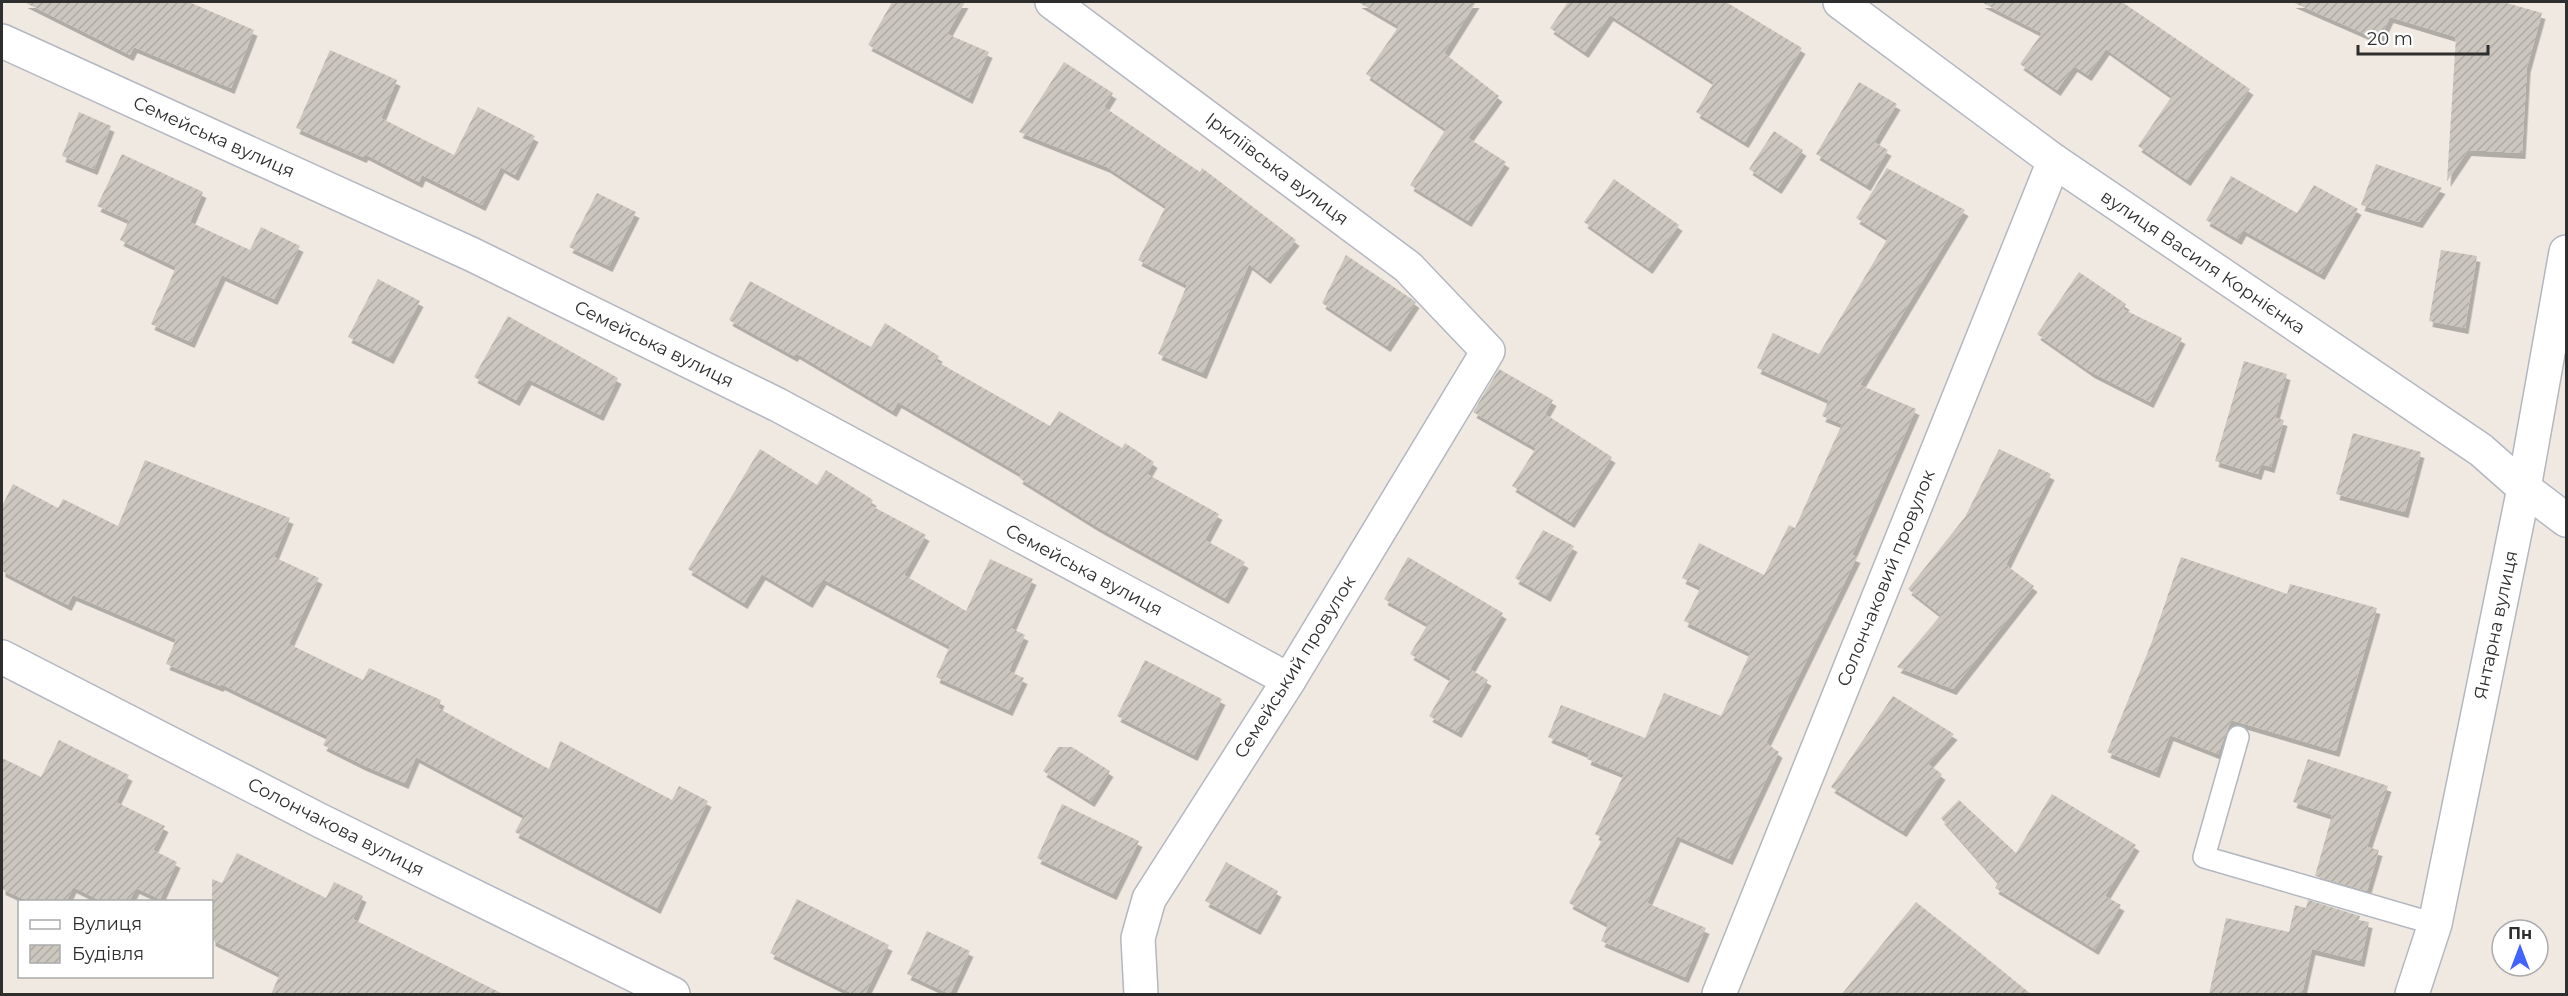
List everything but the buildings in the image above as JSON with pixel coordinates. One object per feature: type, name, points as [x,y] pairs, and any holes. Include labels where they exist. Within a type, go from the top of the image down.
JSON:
[{"type":"street","name":"Іркліївська вулиця","points":[[1052,2],[1408,267],[1488,351]]},
{"type":"street","name":"вулиця Василя Корнієнка","points":[[1840,2],[2054,161],[2481,450],[2524,488],[2566,520]]},
{"type":"street","name":"Семейська вулиця","points":[[2,41],[471,254],[767,400],[1289,681]]},
{"type":"street","name":"Солончаковий провулок","points":[[1719,994],[2054,161]]},
{"type":"street","name":"Янтарна вулиця","points":[[2412,994],[2435,924],[2524,488],[2566,252]]},
{"type":"street","name":"Семейський провулок","points":[[1141,994],[1138,938],[1149,898],[1289,681],[1488,351]]},
{"type":"street","name":"Солончакова вулиця","points":[[2,657],[321,820],[673,994]]},
{"type":"lane","points":[[2238,737],[2204,857],[2435,924]]}]
